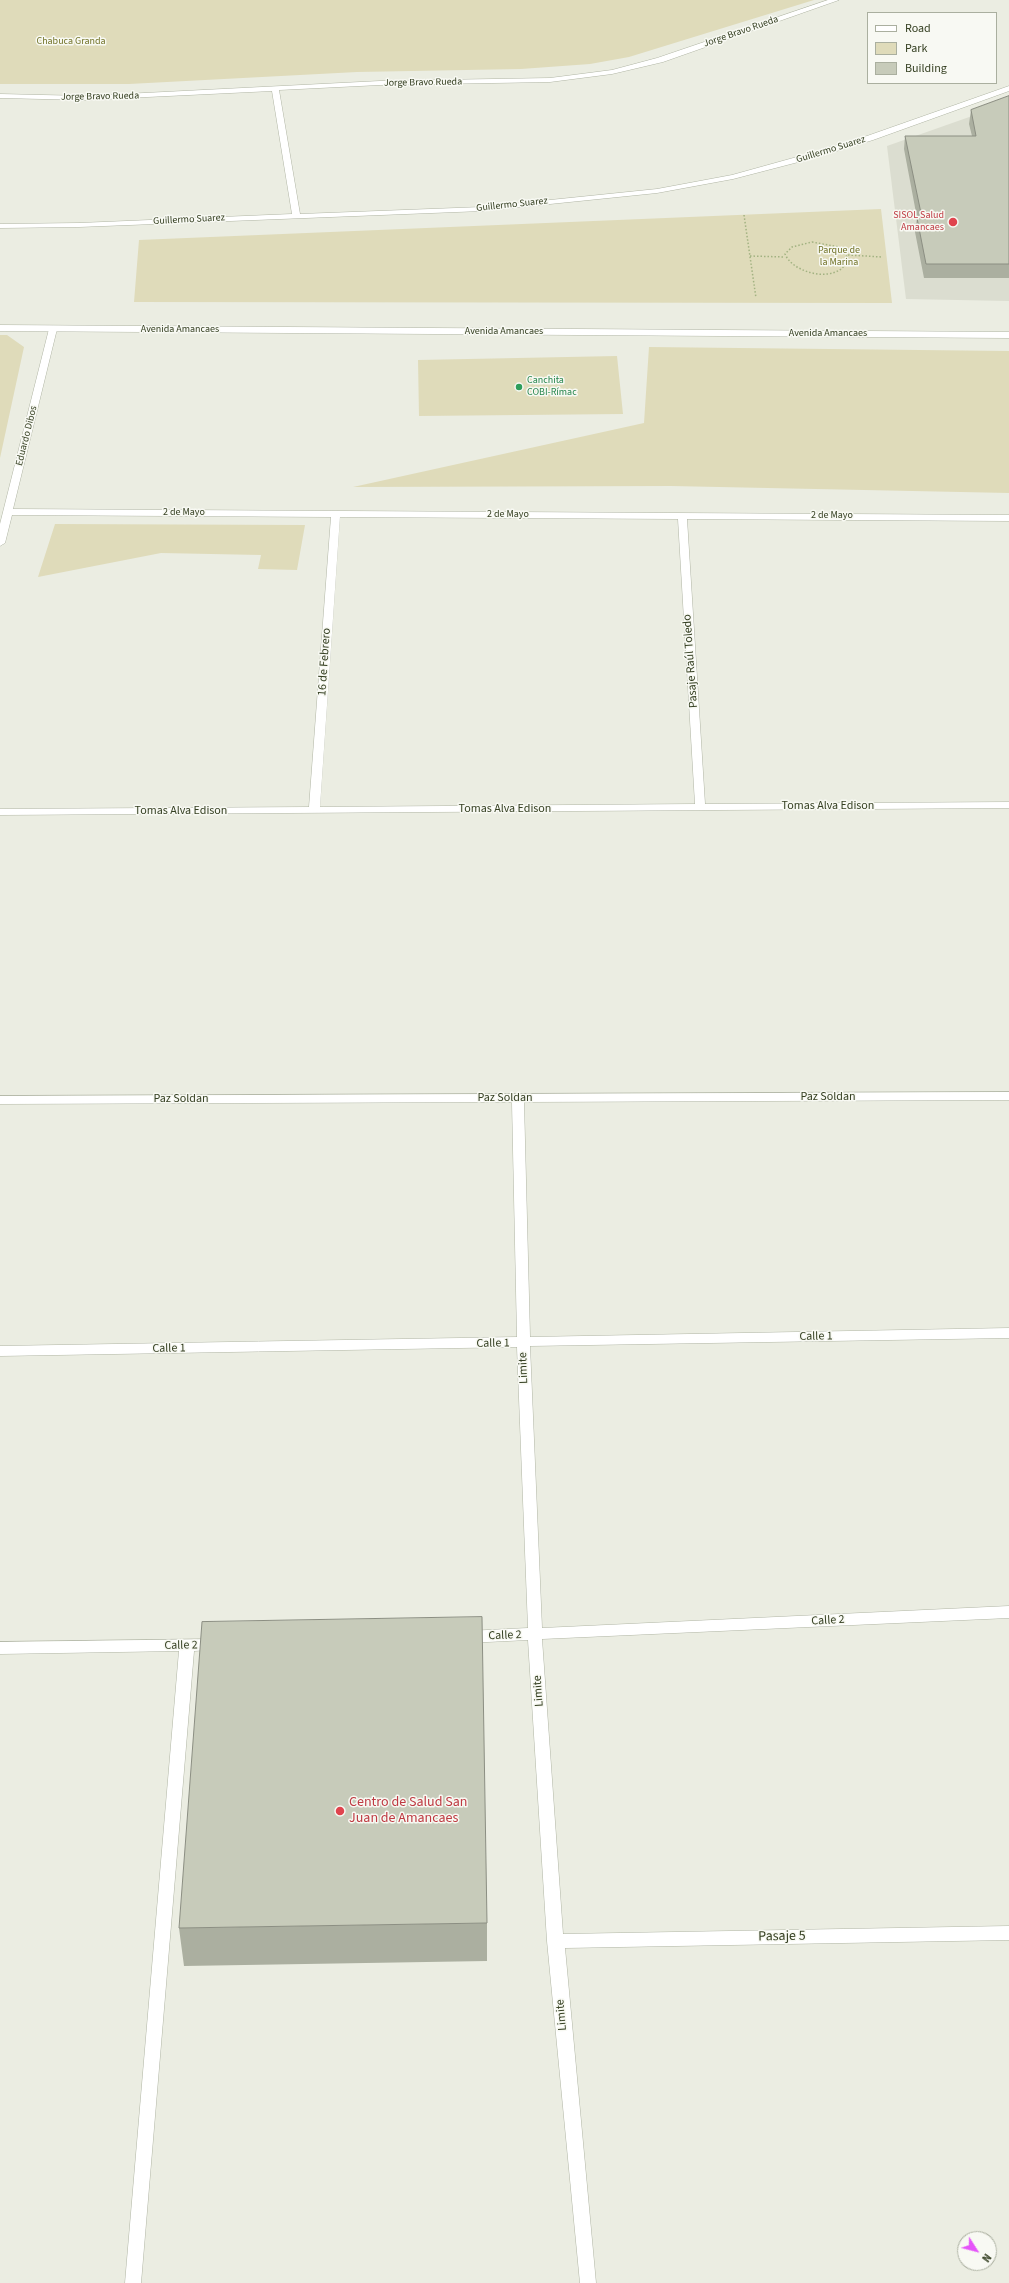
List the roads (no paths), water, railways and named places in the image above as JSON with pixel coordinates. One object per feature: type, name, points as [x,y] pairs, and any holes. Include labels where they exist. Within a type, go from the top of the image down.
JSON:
[{"type":"street","name":"Jorge Bravo Rueda","points":[[0,96],[85,98],[380,84],[550,80],[612,72],[660,60],[835,0]]},
{"type":"street","name":"Guillermo Suarez","points":[[0,226],[79,225],[296,215],[482,209],[657,191],[726,179],[870,138],[1009,88]]},
{"type":"street","points":[[275,89],[296,215]]},
{"type":"street","name":"Avenida Amancaes","points":[[0,328],[53,330],[1009,335]]},
{"type":"street","name":"Eduardo Dibos","points":[[0,543],[53,330]]},
{"type":"street","name":"2 de Mayo","points":[[8,512],[1009,518]]},
{"type":"street","name":"16 de Febrero","points":[[314,810],[336,514]]},
{"type":"street","name":"Pasaje Raúl Toledo","points":[[682,516],[700,807]]},
{"type":"street","name":"Tomas Alva Edison","points":[[0,812],[1009,805]]},
{"type":"street","name":"Paz Soldan","points":[[0,1100],[1009,1096]]},
{"type":"street","name":"Limite","points":[[518,1098],[523,1343],[535,1634],[555,1941],[588,2283]]},
{"type":"street","name":"Calle 1","points":[[0,1352],[1009,1333]]},
{"type":"street","name":"Calle 2","points":[[456,1637],[1009,1612]]},
{"type":"street","name":"Calle 2","points":[[0,1648],[235,1644]]},
{"type":"street","points":[[133,2283],[188,1646]]},
{"type":"street","name":"Pasaje 5","points":[[555,1941],[1009,1933]]},
{"type":"place","name":"SISOL Salud Amancaes","points":[[953,222]]},
{"type":"place","name":"Canchita COBI-Rímac","points":[[519,387]]},
{"type":"place","name":"Centro de Salud San Juan de Amancaes","points":[[340,1811]]},
{"type":"park label","name":"Chabuca Granda","points":[[71,42]]},
{"type":"park label","name":"Parque de la Marina","points":[[839,256]]}]
